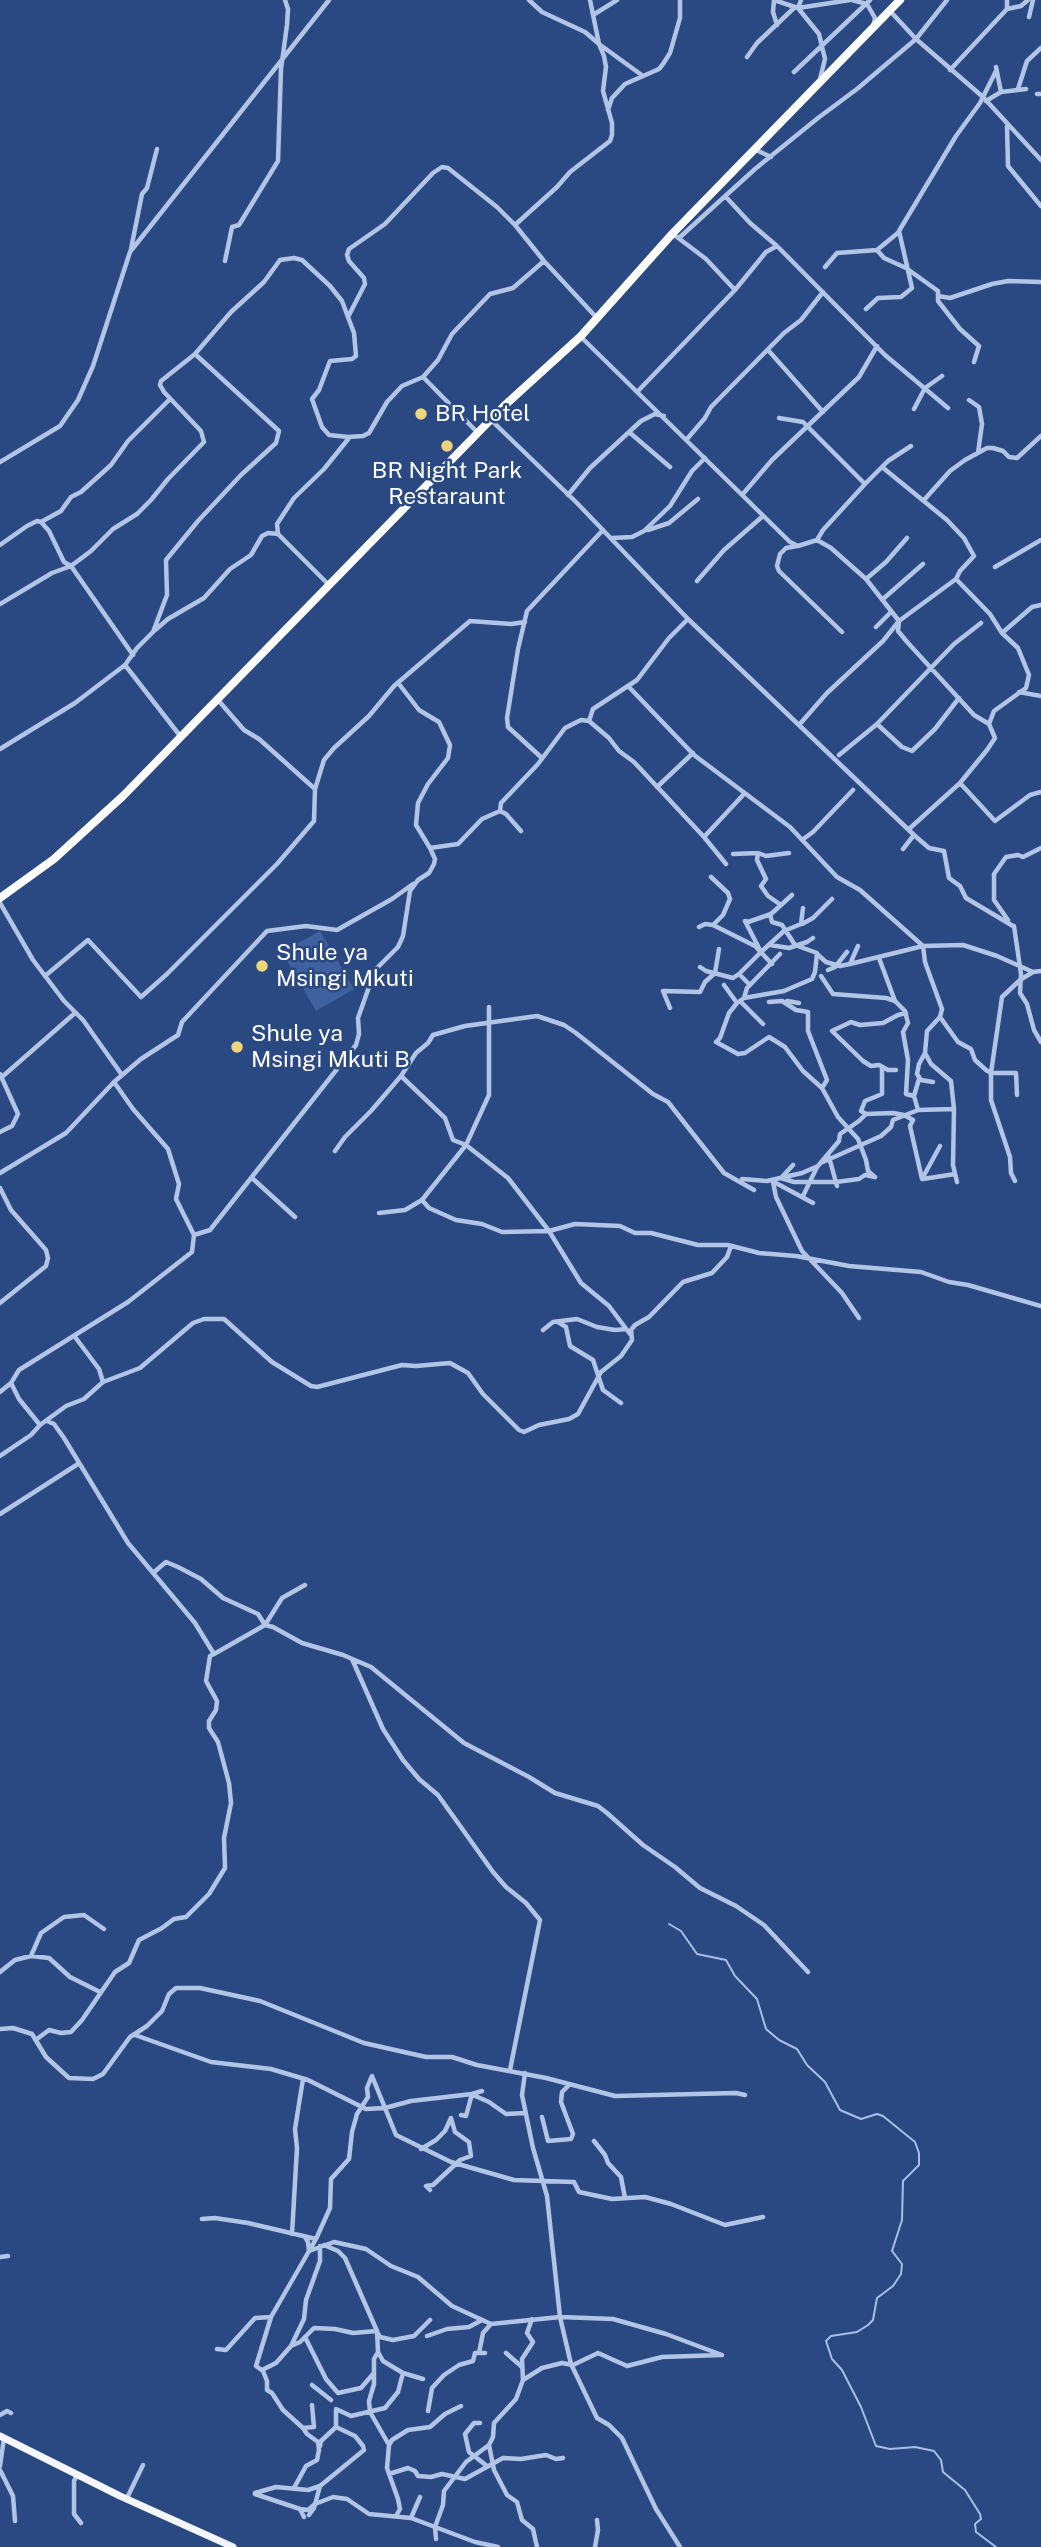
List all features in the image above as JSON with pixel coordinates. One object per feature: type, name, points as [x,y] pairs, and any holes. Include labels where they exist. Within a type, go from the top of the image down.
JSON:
[{"type":"highway","points":[[0,898],[63,851],[123,796],[490,420],[581,336],[900,0]]},
{"type":"main road","points":[[2,2437],[127,2499],[233,2547]]},
{"type":"street","points":[[225,261],[232,227],[239,225],[278,160],[278,113],[284,40],[288,25],[285,0]]},
{"type":"street","points":[[130,252],[329,0]]},
{"type":"street","points":[[529,0],[542,12],[584,32],[643,76]]},
{"type":"street","points":[[514,225],[569,172],[605,147],[612,135],[603,91],[606,67],[590,0]]},
{"type":"street","points":[[593,15],[617,0]]},
{"type":"street","points":[[608,110],[612,98],[625,84],[659,69],[670,53],[680,18],[680,0]]},
{"type":"street","points":[[777,25],[773,12],[774,0],[796,8],[818,34],[825,59],[819,83]]},
{"type":"street","points":[[747,57],[757,43],[796,8],[801,0]]},
{"type":"street","points":[[796,8],[851,0],[868,2]]},
{"type":"street","points":[[735,290],[706,259],[676,236],[916,39],[947,0]]},
{"type":"street","points":[[1007,0],[1007,9]]},
{"type":"street","points":[[950,70],[1007,9],[1021,6],[1031,0]]},
{"type":"street","points":[[1028,17],[1031,0]]},
{"type":"street","points":[[868,2],[875,18],[872,30]]},
{"type":"street","points":[[793,72],[868,2]]},
{"type":"street","points":[[875,18],[890,10],[916,39],[985,99],[1041,158]]},
{"type":"street","points":[[1018,89],[1027,61],[1041,48]]},
{"type":"street","points":[[825,267],[837,253],[877,250],[899,231],[956,136],[985,99],[996,69],[1001,92]]},
{"type":"street","points":[[985,99],[1001,92],[1026,89]]},
{"type":"street","points":[[1007,125],[1008,166],[1041,206]]},
{"type":"street","points":[[0,462],[60,426],[78,400],[93,366],[130,252],[142,194],[148,188],[157,149]]},
{"type":"street","points":[[756,149],[771,157]]},
{"type":"street","points":[[348,317],[365,284],[364,278],[349,261],[349,249],[385,225],[433,173],[443,167],[448,168],[514,225],[597,318]]},
{"type":"street","points":[[726,197],[877,346],[948,408]]},
{"type":"street","points":[[866,309],[878,298],[901,297],[912,288],[899,231]]},
{"type":"street","points":[[638,391],[735,290],[766,252],[777,246]]},
{"type":"street","points":[[877,250],[884,258],[906,268],[939,291],[938,301],[960,329],[979,346],[974,362]]},
{"type":"street","points":[[0,604],[52,573],[71,566],[91,551],[113,529],[137,514],[204,442],[201,431],[170,399],[160,385],[161,381],[195,354],[231,312],[264,282],[280,260],[302,260],[342,301],[354,333],[356,356],[352,359],[330,361],[319,390],[312,399],[322,427],[329,435],[350,437],[363,436],[369,432],[387,402],[402,386],[423,377],[438,360],[452,334],[490,294],[513,288],[544,261]]},
{"type":"street","points":[[938,296],[950,298],[1008,281],[1041,282]]},
{"type":"street","points":[[687,439],[711,407],[801,320],[823,292]]},
{"type":"street","points":[[581,336],[763,516],[790,542],[798,546]]},
{"type":"street","points":[[742,495],[772,460],[859,377],[877,346]]},
{"type":"street","points":[[768,350],[823,412]]},
{"type":"street","points":[[153,632],[167,595],[166,560],[233,484],[276,443],[279,431],[195,354]]},
{"type":"street","points":[[914,409],[925,388],[942,376]]},
{"type":"street","points":[[423,377],[478,433]]},
{"type":"street","points":[[0,545],[27,526],[61,511],[71,497],[82,492],[111,465],[128,440],[170,399]]},
{"type":"street","points":[[970,400],[979,407],[983,429],[978,453]]},
{"type":"street","points":[[568,495],[590,468],[648,416],[664,416]]},
{"type":"street","points":[[779,418],[803,422],[865,484]]},
{"type":"street","points":[[490,420],[611,538],[688,619],[914,835],[929,848],[944,850],[949,878],[960,886],[967,898],[1013,926]]},
{"type":"street","points":[[629,432],[670,467]]},
{"type":"street","points":[[980,442],[987,448],[1003,451],[1009,457],[1017,458],[1041,436]]},
{"type":"street","points":[[329,585],[278,534],[277,524],[294,498],[324,469],[350,437]]},
{"type":"street","points":[[842,632],[779,571],[779,554],[786,548],[817,540],[823,530],[882,467],[911,446]]},
{"type":"street","points":[[924,500],[950,471],[987,448]]},
{"type":"street","points":[[644,531],[670,506],[691,471],[705,458]]},
{"type":"street","points":[[799,725],[827,693],[883,641],[899,621],[956,579],[960,570],[974,556],[973,550],[953,526],[882,467]]},
{"type":"street","points":[[611,538],[632,537],[669,523],[698,499]]},
{"type":"street","points":[[697,581],[724,550],[763,516]]},
{"type":"street","points":[[41,522],[49,531],[64,562],[71,566],[133,655]]},
{"type":"street","points":[[542,758],[508,727],[507,718],[527,611],[603,530]]},
{"type":"street","points":[[0,749],[75,703],[125,665],[153,632],[168,619],[204,598],[230,569],[251,555],[262,536],[268,533],[278,534]]},
{"type":"street","points":[[866,579],[886,562],[906,538]]},
{"type":"street","points":[[817,540],[831,548],[866,579],[899,621],[898,631],[980,720],[989,724],[995,738],[960,783],[909,829]]},
{"type":"street","points":[[996,567],[1041,540]]},
{"type":"street","points":[[883,599],[923,564]]},
{"type":"street","points":[[956,579],[1018,648],[1029,675],[1026,688],[994,711],[989,724]]},
{"type":"street","points":[[1002,633],[1032,607],[1041,605]]},
{"type":"street","points":[[876,627],[891,612]]},
{"type":"street","points":[[589,721],[598,704],[637,680],[669,638],[688,619]]},
{"type":"street","points":[[46,976],[88,940],[141,997],[277,864],[314,821],[315,789],[324,760],[369,716],[383,697],[470,621],[511,624],[525,622]]},
{"type":"street","points":[[839,755],[877,724],[954,643],[981,623]]},
{"type":"street","points":[[125,665],[181,737]]},
{"type":"street","points":[[0,1173],[66,1133],[122,1075],[159,1045],[178,1035],[181,1022],[267,931],[306,926],[337,929],[392,899],[429,873],[435,859],[416,825],[418,803],[428,784],[448,758],[450,745],[439,722],[419,710],[399,684]]},
{"type":"street","points":[[628,686],[693,753],[780,820],[837,877],[860,890],[923,946],[925,962],[942,1009],[940,1017],[927,1031],[925,1053],[917,1074],[921,1080],[933,1082]]},
{"type":"street","points":[[1018,692],[1041,695]]},
{"type":"street","points":[[877,724],[902,747],[912,751],[935,729],[959,698]]},
{"type":"street","points":[[218,700],[244,730],[260,739],[315,789]]},
{"type":"street","points":[[500,811],[501,803],[565,728],[581,720],[589,721],[657,787],[726,864]]},
{"type":"street","points":[[657,787],[693,753]]},
{"type":"street","points":[[960,783],[995,821],[1020,801],[1041,792]]},
{"type":"street","points":[[802,841],[853,790]]},
{"type":"street","points":[[704,837],[744,794]]},
{"type":"street","points":[[430,848],[458,844],[482,819],[500,811]]},
{"type":"street","points":[[500,811],[506,814],[520,831]]},
{"type":"street","points":[[903,849],[914,835]]},
{"type":"street","points":[[1041,848],[1023,857],[1006,857],[993,874],[994,900],[1013,926],[1020,993],[1028,1006],[1034,1030],[1041,1042]]},
{"type":"street","points":[[758,853],[757,860],[766,879],[761,886],[768,896],[782,905]]},
{"type":"street","points":[[733,854],[758,853],[766,856],[789,853]]},
{"type":"street","points":[[711,877],[729,893],[730,899],[723,915],[713,925]]},
{"type":"street","points":[[194,1235],[210,1230],[356,1045],[359,1034],[358,1018],[376,970],[398,947],[403,936],[410,891],[418,880]]},
{"type":"street","points":[[761,953],[744,920],[748,922],[770,914],[792,895]]},
{"type":"street","points":[[700,967],[733,978],[784,931],[813,918],[832,899]]},
{"type":"street","points":[[0,903],[33,960],[83,1020],[122,1075]]},
{"type":"street","points":[[801,924],[803,908]]},
{"type":"street","points":[[770,914],[772,922],[782,925],[796,945],[817,953],[825,962],[836,965],[878,958],[923,946],[969,946],[1033,972]]},
{"type":"street","points":[[699,927],[705,924],[713,925],[755,946],[772,964]]},
{"type":"street","points":[[769,945],[789,948],[813,938]]},
{"type":"street","points":[[850,964],[858,946]]},
{"type":"street","points":[[670,1008],[663,991],[700,992],[705,982],[715,973],[719,949]]},
{"type":"street","points":[[828,970],[836,965],[846,952]]},
{"type":"street","points":[[740,1000],[784,991],[812,979],[817,953]]},
{"type":"street","points":[[780,954],[750,985],[729,1013],[720,1038],[716,1041],[738,1054],[745,1053],[769,1037],[785,1047],[803,1071],[822,1088],[847,1128],[854,1134],[868,1171],[875,1177],[868,1178],[865,1175],[837,1184],[794,1182],[781,1178]]},
{"type":"street","points":[[878,958],[895,1001],[906,1013],[906,1094],[914,1096]]},
{"type":"street","points":[[1015,1181],[1011,1173],[1010,1157],[990,1100],[991,1073],[1002,997],[1020,980],[1033,972],[1041,971]]},
{"type":"street","points":[[739,974],[750,985]]},
{"type":"street","points":[[821,976],[833,994],[895,1001]]},
{"type":"street","points":[[724,985],[763,1024]]},
{"type":"street","points":[[782,1001],[796,1010],[808,1013],[808,1031],[827,1080],[822,1088]]},
{"type":"street","points":[[769,1002],[799,1003]]},
{"type":"street","points":[[379,1213],[405,1210],[422,1200],[466,1145],[489,1095],[489,1007]]},
{"type":"street","points":[[0,1132],[12,1126],[18,1114],[1,1075],[75,1013]]},
{"type":"street","points":[[896,1070],[879,1065],[871,1066],[832,1031],[850,1022],[860,1025],[883,1023],[906,1013]]},
{"type":"street","points":[[335,1151],[433,1035],[489,1022],[537,1016],[564,1025],[653,1094],[668,1102],[724,1173],[754,1190]]},
{"type":"street","points":[[940,1017],[958,1042],[971,1049],[975,1060],[991,1073],[1016,1073],[1017,1095]]},
{"type":"street","points":[[925,1053],[932,1064],[951,1081],[954,1109],[953,1165],[957,1182]]},
{"type":"street","points":[[883,1067],[882,1094],[865,1101],[861,1111],[866,1114],[905,1115],[913,1119],[910,1126],[922,1179]]},
{"type":"street","points":[[401,1076],[445,1118],[453,1140],[466,1145],[508,1178],[549,1231],[581,1283],[609,1306],[631,1335]]},
{"type":"street","points":[[918,1110],[914,1096],[920,1078]]},
{"type":"street","points":[[0,1391],[11,1383],[19,1370],[128,1302],[192,1252],[194,1235],[176,1199],[179,1184],[168,1149],[133,1109],[114,1082]]},
{"type":"street","points":[[766,1181],[806,1172],[859,1144],[881,1136],[891,1127],[893,1120],[918,1110],[954,1109]]},
{"type":"street","points":[[803,1196],[819,1164],[839,1141],[840,1134],[866,1114]]},
{"type":"street","points":[[922,1179],[940,1146]]},
{"type":"street","points":[[829,1153],[837,1184]]},
{"type":"street","points":[[781,1178],[793,1165]]},
{"type":"street","points":[[806,1172],[823,1175]]},
{"type":"street","points":[[922,1179],[956,1174]]},
{"type":"street","points":[[252,1178],[295,1217]]},
{"type":"street","points":[[737,1179],[773,1182],[813,1203]]},
{"type":"street","points":[[773,1182],[776,1197],[806,1258],[842,1293],[859,1318]]},
{"type":"street","points":[[0,1188],[11,1210],[46,1250],[48,1258],[46,1266],[0,1303]]},
{"type":"street","points":[[422,1200],[429,1208],[456,1220],[482,1224],[502,1231],[549,1231],[575,1224],[613,1225],[635,1233],[651,1233],[698,1245],[731,1246],[759,1254],[921,1272],[1041,1306]]},
{"type":"street","points":[[0,1456],[66,1406],[84,1399],[103,1382],[140,1368],[193,1323],[204,1320],[224,1320],[272,1362],[311,1386],[317,1387],[402,1365],[450,1363],[468,1373],[483,1394],[524,1432],[578,1414],[598,1377],[608,1365],[621,1356],[632,1340],[635,1325],[649,1317],[682,1282],[712,1273],[727,1257],[731,1246]]},
{"type":"street","points":[[543,1329],[553,1322],[577,1319],[597,1327],[626,1329]]},
{"type":"street","points":[[558,1322],[566,1327],[570,1346],[593,1360],[603,1390],[621,1403]]},
{"type":"street","points":[[75,1337],[99,1369],[103,1382]]},
{"type":"street","points":[[11,1383],[19,1399],[40,1425]]},
{"type":"street","points":[[47,1421],[54,1424],[64,1438],[128,1543],[195,1623],[214,1654]]},
{"type":"street","points":[[0,1514],[78,1464]]},
{"type":"street","points":[[153,1573],[166,1562],[178,1567],[201,1579],[223,1598],[258,1614],[265,1625],[302,1643],[371,1667],[464,1743],[555,1793],[598,1806],[643,1846],[700,1888],[736,1906],[764,1925],[808,1972]]},
{"type":"street","points":[[37,2039],[49,2029],[61,2033],[71,2032],[116,1972],[129,1963],[139,1940],[174,1919],[186,1917],[209,1894],[225,1868],[224,1838],[231,1803],[229,1783],[218,1742],[209,1728],[217,1701],[206,1681],[210,1656],[265,1625],[282,1598],[305,1586]]},
{"type":"street","points":[[352,1659],[383,1729],[403,1760],[419,1779],[438,1795],[493,1872],[540,1920],[510,2070]]},
{"type":"street","points":[[31,1956],[41,1933],[64,1917],[84,1915],[104,1929]]},
{"type":"street","points":[[0,1972],[15,1960],[31,1956],[49,1958],[70,1977],[100,1992]]},
{"type":"street","points":[[0,2029],[21,2030],[32,2034],[54,2066],[69,2078],[89,2080],[103,2074],[134,2035],[162,2011],[169,1994],[176,1988],[200,1988],[260,2000],[365,2043],[412,2055],[452,2057],[477,2066],[524,2073],[615,2096],[745,2095]]},
{"type":"street","points":[[134,2035],[211,2062],[271,2069],[303,2079],[362,2107],[385,2108],[411,2101],[481,2091]]},
{"type":"street","points":[[524,2073],[522,2095],[544,2182],[559,2317],[571,2364],[597,2418],[622,2438],[656,2509],[680,2547]]},
{"type":"street","points":[[319,2450],[318,2442],[283,2410],[267,2390],[267,2381],[256,2366],[271,2317],[316,2239],[330,2208],[331,2179],[349,2159],[357,2114],[368,2097],[367,2088],[372,2077],[396,2135],[455,2164],[514,2180],[574,2182],[579,2192],[612,2199],[645,2197],[725,2225],[763,2217]]},
{"type":"street","points":[[292,2234],[297,2148],[295,2129],[303,2079]]},
{"type":"street","points":[[542,2117],[548,2141],[570,2139],[573,2134],[561,2102],[562,2092],[570,2084]]},
{"type":"street","points":[[472,2094],[506,2114],[526,2113]]},
{"type":"street","points":[[461,2115],[466,2116],[472,2094]]},
{"type":"street","points":[[421,2149],[445,2131],[451,2118],[455,2132],[469,2142],[471,2155],[455,2164],[453,2169],[444,2172],[433,2185],[426,2186],[430,2190]]},
{"type":"street","points":[[594,2141],[621,2178],[625,2198]]},
{"type":"street","points":[[202,2219],[248,2223],[316,2239]]},
{"type":"street","points":[[304,2237],[309,2251]]},
{"type":"street","points":[[309,2251],[321,2245],[344,2243],[366,2249],[391,2266],[418,2277],[452,2306],[491,2324],[559,2317],[613,2319],[722,2355],[662,2357],[627,2366],[598,2353],[571,2364],[562,2362],[542,2368],[523,2380]]},
{"type":"street","points":[[321,2245],[338,2251],[345,2258],[380,2337],[393,2340],[414,2336],[430,2320]]},
{"type":"street","points":[[261,2370],[276,2363],[290,2346],[304,2319],[306,2300],[320,2260],[321,2245]]},
{"type":"street","points":[[0,2257],[8,2256]]},
{"type":"street","points":[[217,2349],[226,2350],[255,2318],[271,2317]]},
{"type":"street","points":[[436,2539],[435,2527],[443,2505],[444,2491],[466,2462],[489,2445],[493,2437],[494,2423],[516,2399],[523,2380],[522,2360],[533,2343],[527,2333],[533,2319]]},
{"type":"street","points":[[427,2336],[447,2329],[469,2327],[482,2320]]},
{"type":"street","points":[[428,2411],[432,2388],[444,2375],[459,2365],[474,2361],[475,2353],[482,2353],[483,2333],[491,2324]]},
{"type":"street","points":[[290,2346],[314,2328],[353,2333],[377,2331]]},
{"type":"street","points":[[377,2331],[378,2352],[383,2361],[402,2373],[423,2379]]},
{"type":"street","points":[[305,2337],[326,2379],[338,2393],[361,2388],[374,2373]]},
{"type":"street","points":[[378,2352],[374,2359],[370,2412],[389,2445]]},
{"type":"street","points":[[506,2353],[521,2367]]},
{"type":"street","points":[[336,2409],[351,2416],[385,2409],[398,2392],[402,2373]]},
{"type":"street","points":[[294,2488],[306,2466],[317,2460],[321,2441],[336,2427],[336,2409],[331,2400],[312,2385]]},
{"type":"street","points":[[331,2400],[335,2388]]},
{"type":"street","points":[[303,2428],[314,2427],[312,2404]]},
{"type":"street","points":[[396,2516],[400,2509],[389,2474],[391,2440],[408,2430],[430,2427],[445,2414],[461,2406]]},
{"type":"street","points":[[0,2415],[7,2411],[11,2413]]},
{"type":"street","points":[[480,2423],[474,2423],[465,2434],[469,2452],[494,2470],[507,2495],[517,2502],[522,2520],[533,2529],[537,2547]]},
{"type":"street","points":[[336,2427],[355,2436],[364,2450],[320,2486],[308,2490],[276,2487],[255,2493],[308,2510],[333,2497],[347,2500],[369,2514],[411,2518],[498,2547]]},
{"type":"street","points":[[2,2437],[0,2468],[13,2496],[15,2521]]},
{"type":"street","points":[[489,2445],[494,2470]]},
{"type":"street","points":[[389,2474],[408,2469],[415,2471],[418,2476],[442,2474],[465,2479],[503,2458],[521,2459],[546,2455],[556,2459],[563,2458]]},
{"type":"street","points":[[127,2499],[143,2465]]},
{"type":"street","points":[[77,2475],[74,2481],[74,2514],[81,2523]]},
{"type":"street","points":[[300,2509],[307,2516],[315,2504],[320,2486]]},
{"type":"street","points":[[411,2518],[421,2497]]},
{"type":"street","points":[[594,2547],[597,2520]]},
{"type":"shaded area","points":[[320,931],[354,989],[316,1011],[282,952]]},
{"type":"waterway","points":[[669,1924],[681,1931],[697,1954],[726,1960],[735,1976],[757,1999],[766,2029],[779,2040],[797,2049],[807,2065],[825,2082],[840,2110],[861,2119],[877,2114],[883,2116],[915,2142],[919,2165],[903,2181],[902,2220],[892,2251],[902,2264],[901,2274],[893,2286],[877,2298],[873,2320],[868,2325],[857,2332],[831,2336],[826,2341],[832,2359],[842,2370],[861,2407],[876,2446],[890,2449],[915,2447],[934,2451],[941,2460],[943,2472],[965,2490],[980,2514],[981,2519],[975,2524],[976,2532],[996,2547]]},
{"type":"place","name":"BR Hotel","points":[[421,414]]},
{"type":"place","name":"BR Night Park Restaraunt","points":[[447,446]]},
{"type":"place","name":"Shule ya Msingi Mkuti","points":[[262,966]]},
{"type":"place","name":"Shule ya Msingi Mkuti B","points":[[237,1047]]}]
